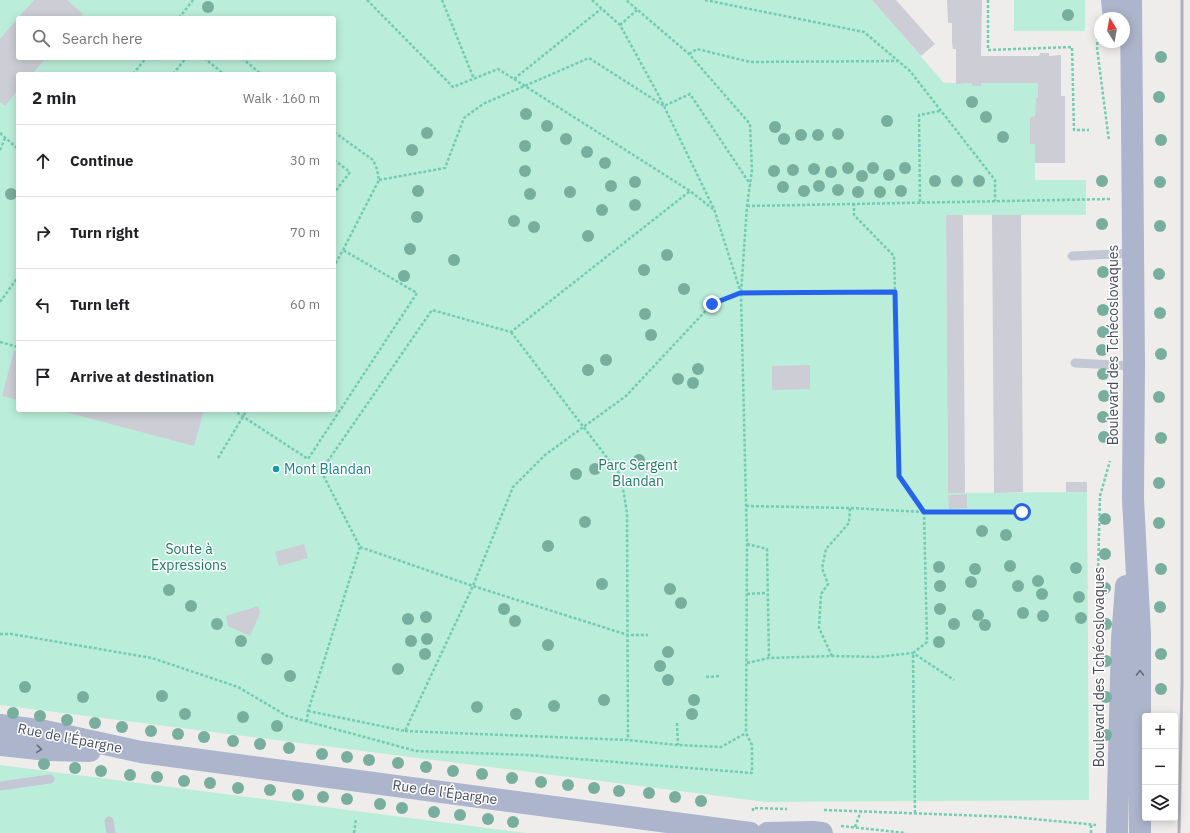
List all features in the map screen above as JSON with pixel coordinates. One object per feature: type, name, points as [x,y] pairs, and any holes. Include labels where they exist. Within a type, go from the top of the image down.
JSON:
[{"type":"main road","points":[[1109,12],[1112,0]]},
{"type":"main road","name":"Boulevard des Tchécoslovaques","points":[[1131,0],[1134,366],[1133,499],[1140,634],[1140,833]]},
{"type":"main road","name":"Boulevard des Tchécoslovaques","points":[[1119,48],[1133,133]]},
{"type":"main road","name":"Boulevard des Tchécoslovaques","points":[[1108,829],[1133,499]]},
{"type":"main road","name":"Rue de l'Épargne","points":[[0,725],[45,732],[141,752],[751,825]]},
{"type":"main road","name":"Rue de l'Épargne","points":[[0,746],[48,750],[141,752]]},
{"type":"main road","points":[[767,833],[822,833]]},
{"type":"lane","points":[[1072,256],[1132,253]]},
{"type":"lane","points":[[1075,363],[1134,366]]},
{"type":"lane","points":[[0,786],[50,779]]},
{"type":"lane","points":[[109,821],[111,833]]},
{"type":"path","points":[[180,16],[193,0]]},
{"type":"path","points":[[368,0],[453,87],[498,70],[690,191],[714,209]]},
{"type":"path","points":[[442,0],[474,79]]},
{"type":"path","points":[[592,0],[620,25],[659,96],[714,209],[740,293]]},
{"type":"path","points":[[0,634],[11,634],[152,658],[238,687],[287,716],[416,751],[528,755],[752,773],[752,745],[746,734],[747,544],[740,293],[747,206],[752,170],[750,124],[689,54],[626,0]]},
{"type":"path","points":[[705,0],[864,32],[910,71],[995,180],[995,201]]},
{"type":"path","points":[[988,0],[988,50],[1072,47],[1074,130],[1089,130]]},
{"type":"path","points":[[514,79],[601,9]]},
{"type":"path","points":[[620,25],[637,10]]},
{"type":"path","points":[[1097,48],[1110,146]]},
{"type":"path","points":[[689,54],[697,49],[750,62],[899,62]]},
{"type":"path","points":[[380,180],[445,168],[464,118],[483,104],[589,58],[664,106],[690,94],[750,184]]},
{"type":"path","points":[[135,72],[144,60]]},
{"type":"path","points":[[175,72],[184,60]]},
{"type":"path","points":[[206,60],[222,72]]},
{"type":"path","points":[[244,60],[259,72]]},
{"type":"path","points":[[920,202],[920,115],[940,111]]},
{"type":"path","points":[[0,133],[16,147]]},
{"type":"path","points":[[336,133],[373,160],[378,169],[380,180],[336,262]]},
{"type":"path","points":[[0,150],[5,138]]},
{"type":"path","points":[[336,162],[350,172],[336,190]]},
{"type":"path","points":[[511,332],[690,191]]},
{"type":"path","points":[[747,206],[1114,198]]},
{"type":"path","points":[[747,663],[769,658],[833,656],[877,657],[913,653],[927,642],[924,512],[899,476],[894,256],[854,215],[854,203]]},
{"type":"path","points":[[236,412],[308,459],[417,293],[343,250]]},
{"type":"path","points":[[0,302],[16,280]]},
{"type":"path","points":[[405,731],[473,586],[513,487],[545,455],[626,396],[712,304],[740,293],[895,292]]},
{"type":"path","points":[[628,740],[628,635],[627,513],[621,476],[511,332],[432,310],[321,471],[360,547],[473,586],[628,635],[648,635]]},
{"type":"path","points":[[0,342],[16,346]]},
{"type":"path","points":[[218,458],[245,412]]},
{"type":"path","name":"Boulevard des Tchécoslovaques","points":[[1098,658],[1100,496],[1111,460]]},
{"type":"path","points":[[746,506],[850,508],[924,512],[1022,512]]},
{"type":"path","points":[[833,656],[818,628],[821,594],[828,584],[822,568],[826,549],[849,523],[850,508]]},
{"type":"path","points":[[747,544],[767,549],[769,658]]},
{"type":"path","points":[[307,722],[308,711],[360,547]]},
{"type":"path","points":[[747,594],[768,593]]},
{"type":"path","points":[[913,653],[954,680]]},
{"type":"path","points":[[913,653],[914,813]]},
{"type":"path","points":[[706,677],[720,676]]},
{"type":"path","points":[[308,711],[405,731],[628,740],[678,745],[722,747],[746,734]]},
{"type":"path","points":[[677,723],[678,745]]},
{"type":"path","points":[[751,825],[753,808],[792,810]]},
{"type":"path","points":[[822,810],[1014,817],[1092,825],[1108,829]]},
{"type":"path","points":[[861,811],[855,827],[906,833]]},
{"type":"path","points":[[354,833],[356,819]]},
{"type":"path","points":[[1091,833],[1092,825]]},
{"type":"green space","name":"Parc Sergent Blandan","points":[[0,0],[872,0],[944,83],[971,83],[972,86],[980,86],[981,83],[1038,83],[1038,98],[1036,98],[1035,116],[1030,117],[1030,143],[1035,144],[1035,180],[1086,180],[1086,215],[946,215],[948,493],[1087,492],[1089,800],[766,802],[0,705]]},
{"type":"green space","points":[[1014,0],[1085,0],[1085,31],[1014,31]]},
{"type":"green space","points":[[0,765],[526,833],[0,833]]},
{"type":"building","points":[[34,0],[67,0],[83,14],[82,16],[20,16]]},
{"type":"building","points":[[872,0],[896,0],[935,44],[921,56]]},
{"type":"building","points":[[947,0],[982,0],[981,56],[1039,56],[1040,53],[1049,53],[1049,56],[1061,55],[1061,96],[1065,96],[1065,163],[1035,163],[1035,144],[1030,144],[1030,117],[1035,116],[1036,97],[1038,98],[1038,83],[981,83],[981,86],[972,86],[971,83],[956,84],[956,49],[953,49],[952,23],[948,23]]},
{"type":"building","points":[[16,20],[16,60],[44,60],[34,72],[16,72],[16,92],[5,106],[0,102],[0,39]]},
{"type":"building","points":[[946,215],[963,215],[965,493],[948,493]]},
{"type":"building","points":[[992,215],[1021,215],[1023,492],[994,493]]},
{"type":"building","points":[[14,351],[16,352],[16,400],[2,396]]},
{"type":"building","points":[[810,365],[810,389],[772,390],[772,366]]},
{"type":"building","points":[[66,412],[203,412],[194,446]]},
{"type":"building","points":[[1066,482],[1087,482],[1087,492],[1066,492]]},
{"type":"building","points":[[967,494],[967,508],[949,509],[948,495]]},
{"type":"building","points":[[304,544],[308,558],[279,566],[275,552]]},
{"type":"building","points":[[258,606],[260,613],[250,636],[228,626],[226,616]]},
{"type":"railway","points":[[1179,833],[1182,684],[1182,0]]},
{"type":"place","name":"Mont Blandan","points":[[276,469]]},
{"type":"route","points":[[712,304],[740,293],[895,292],[899,476],[924,512],[1022,512]]},
{"type":"park label","name":"Soute à Expressions","points":[[189,558]]}]
